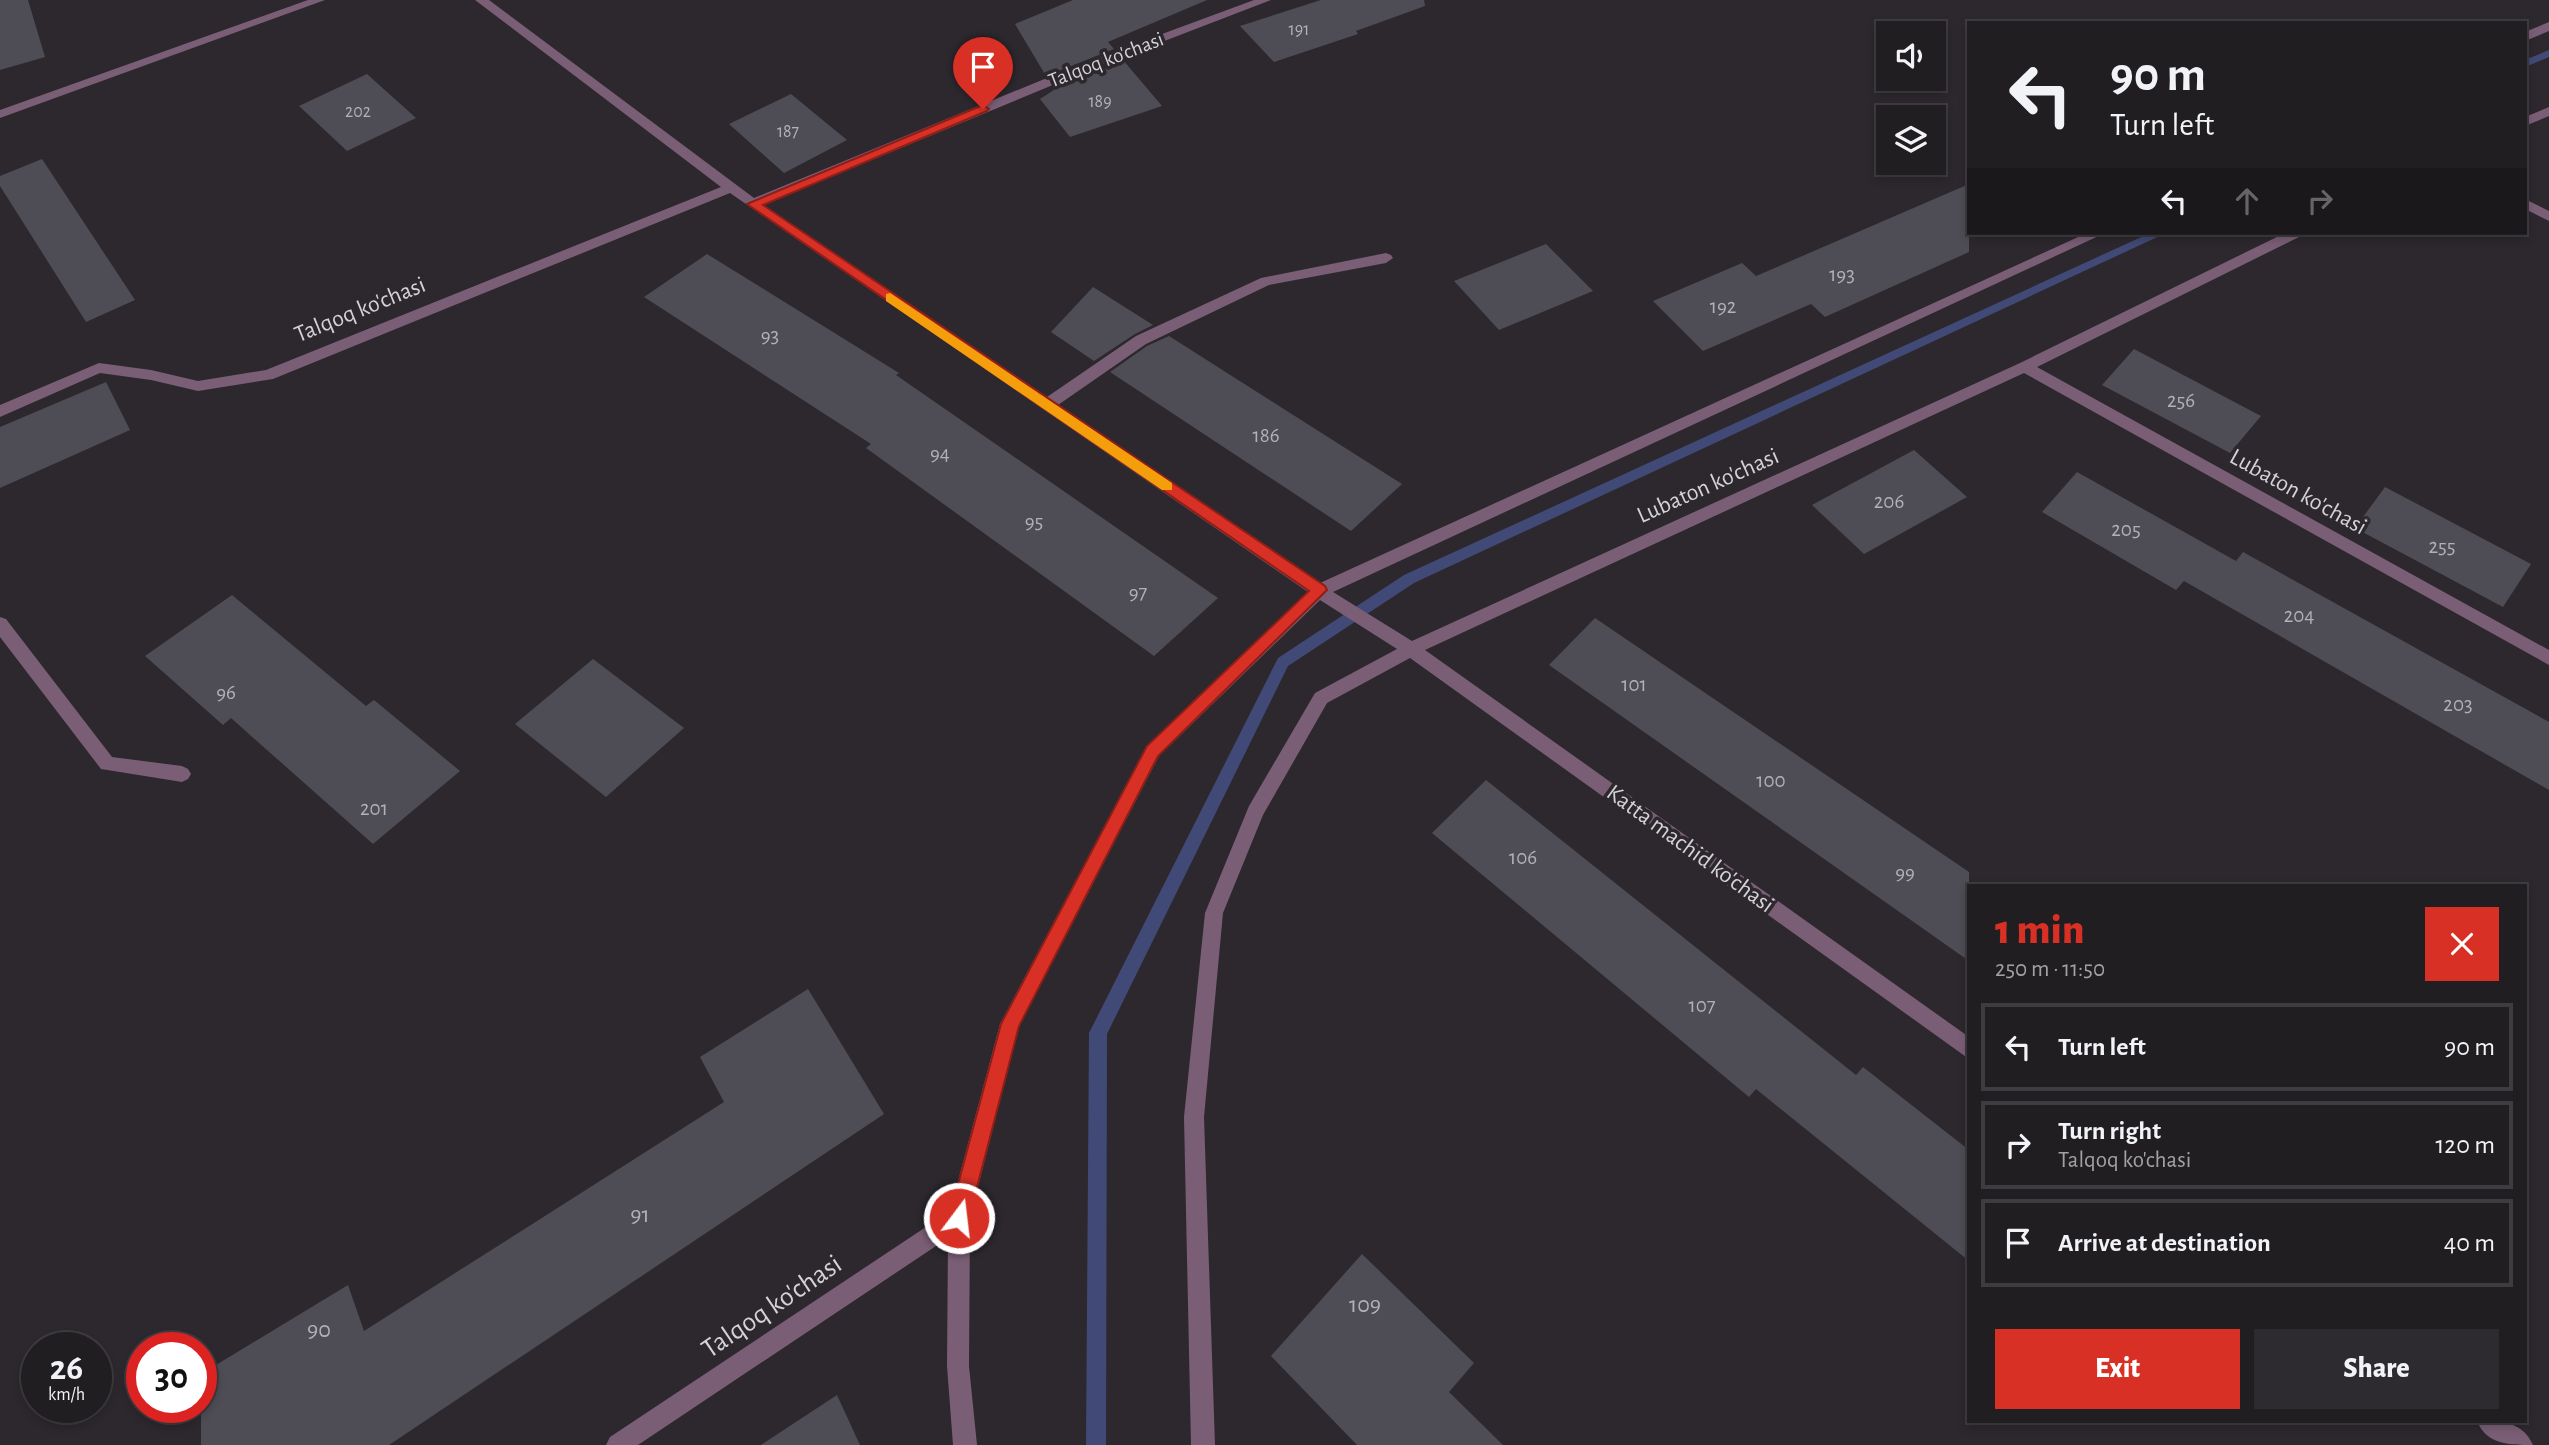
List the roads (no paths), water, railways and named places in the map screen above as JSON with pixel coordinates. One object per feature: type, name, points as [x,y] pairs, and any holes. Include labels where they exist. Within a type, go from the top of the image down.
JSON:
[{"type":"street","name":"Katta machid ko'chasi","points":[[481,0],[753,204],[1319,590],[1411,649],[1967,1048]]},
{"type":"street","name":"Talqoq ko'chasi","points":[[753,204],[1085,66],[1265,0]]},
{"type":"street","points":[[0,114],[314,1]]},
{"type":"street","points":[[2527,36],[2549,26]]},
{"type":"street","points":[[2527,121],[2549,111]]},
{"type":"street","name":"Talqoq ko'chasi","points":[[0,411],[99,368],[151,375],[198,386],[268,375],[731,188]]},
{"type":"street","points":[[2527,204],[2549,217]]},
{"type":"street","points":[[965,1445],[958,1366],[959,1218],[1010,1024],[1153,751],[1319,590],[2094,235]]},
{"type":"street","name":"Lubaton ko'chasi","points":[[1203,1445],[1194,1117],[1214,913],[1255,812],[1321,698],[1411,649],[2025,367],[2292,235]]},
{"type":"street","points":[[1047,405],[1141,340],[1266,281],[1386,258]]},
{"type":"street","name":"Lubaton ko'chasi","points":[[2025,367],[2549,657]]},
{"type":"street","points":[[0,624],[107,764],[182,774]]},
{"type":"street","name":"Talqoq ko'chasi","points":[[618,1445],[959,1218]]},
{"type":"street","points":[[2491,1423],[2521,1445]]},
{"type":"waterway","points":[[2527,63],[2549,53]]},
{"type":"waterway","points":[[1096,1445],[1098,1033],[1283,662],[1409,579],[2156,235]]}]
